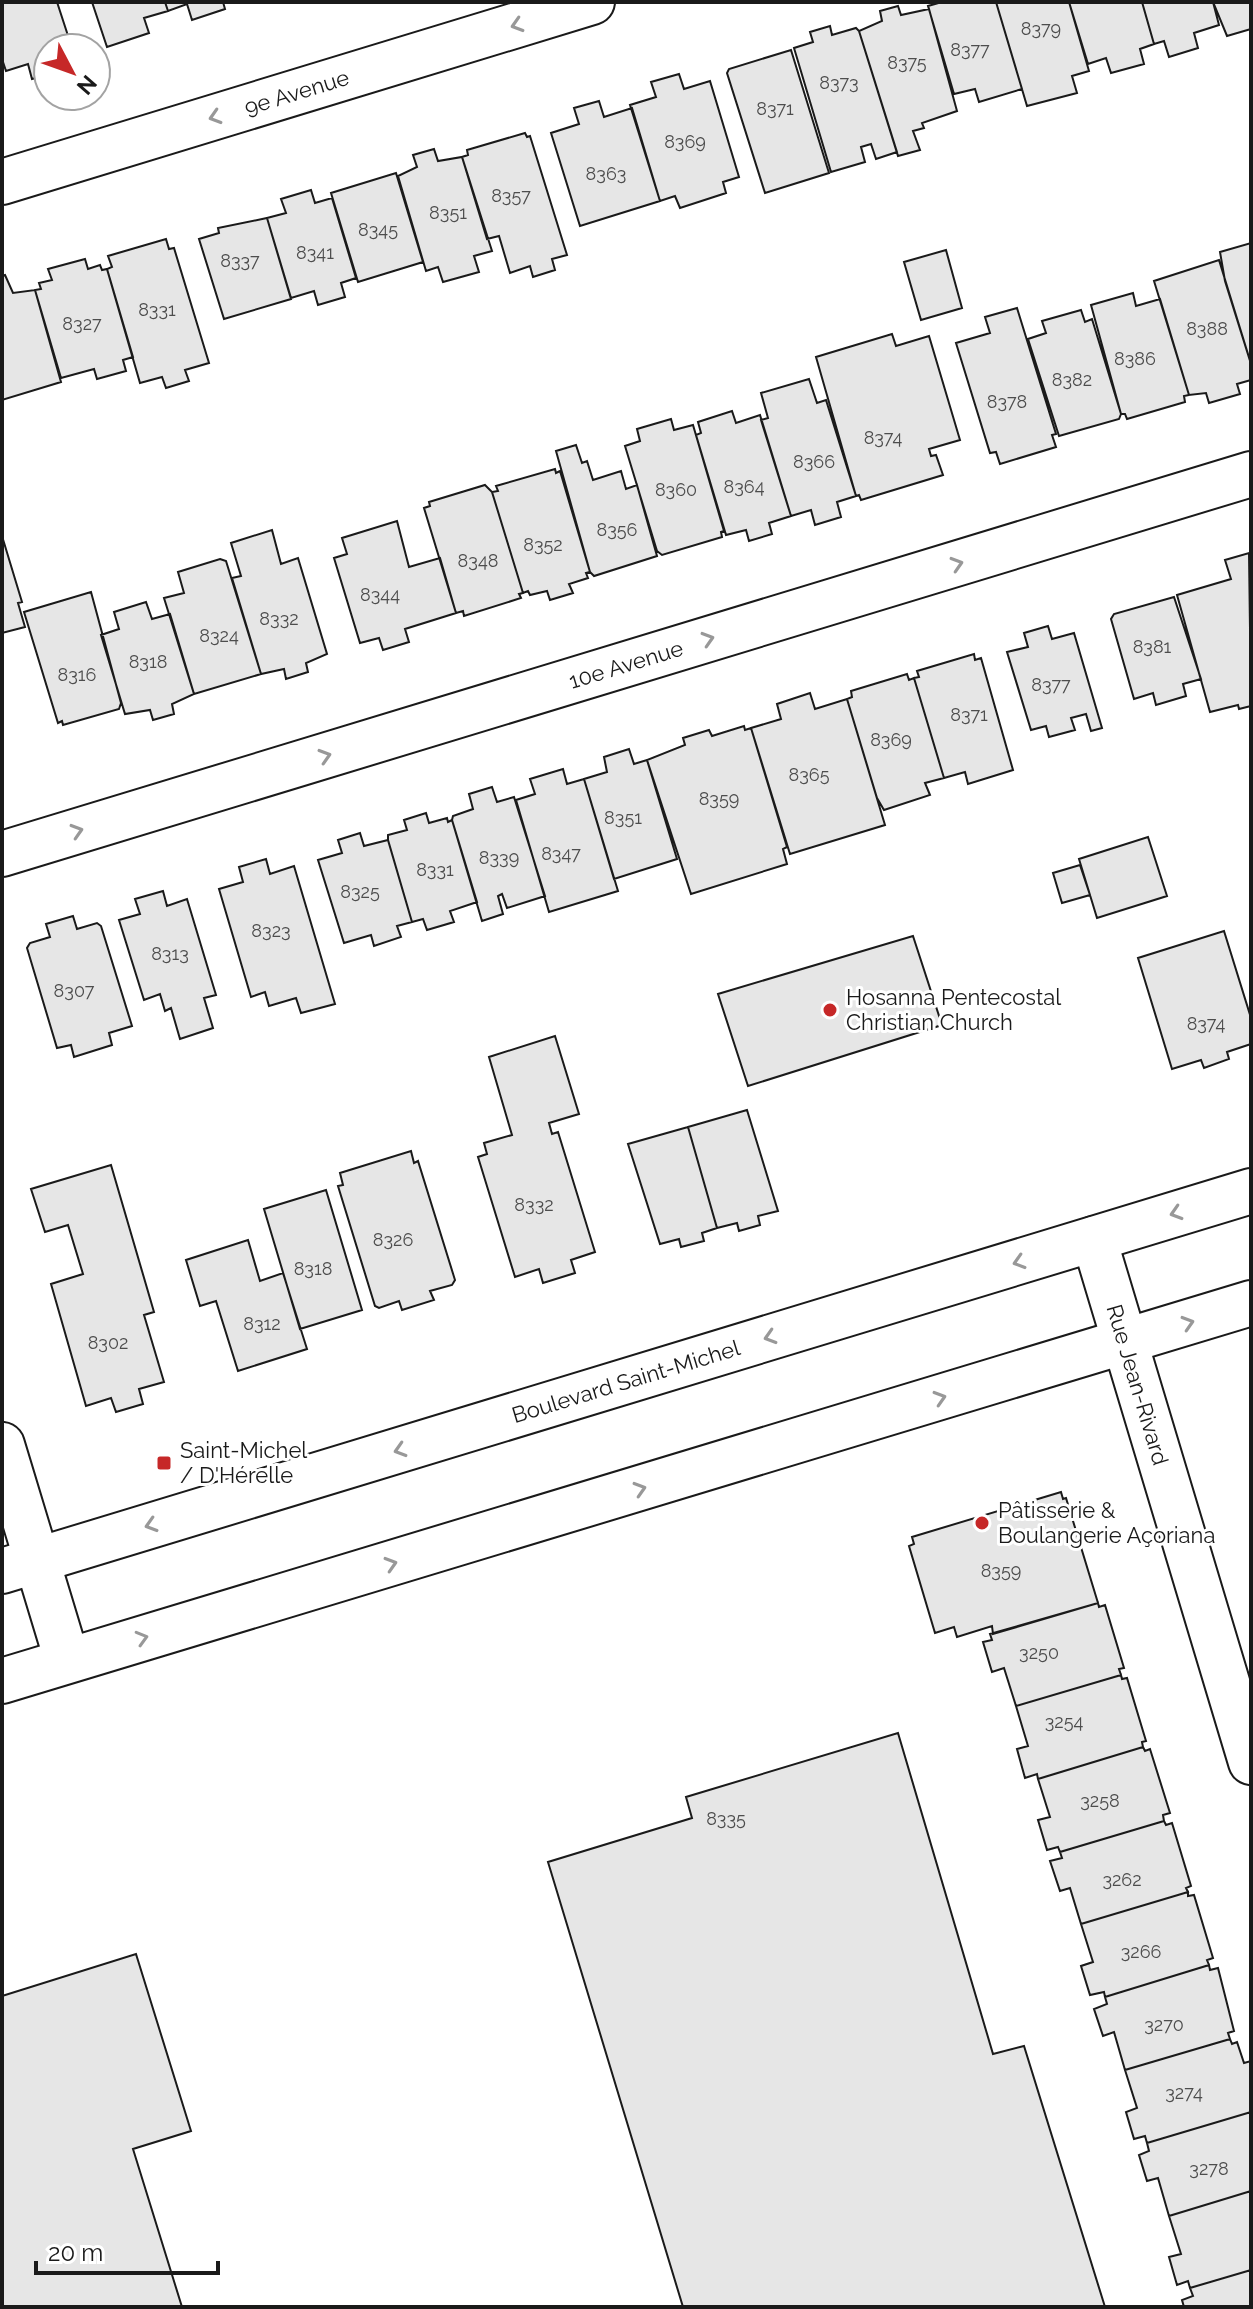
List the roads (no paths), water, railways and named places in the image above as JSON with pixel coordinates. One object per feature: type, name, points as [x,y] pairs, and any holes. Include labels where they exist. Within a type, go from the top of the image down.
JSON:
[{"type":"street","name":"9e Avenue","points":[[2,182],[592,2]]},
{"type":"street","name":"10e Avenue","points":[[2,854],[1251,474]]},
{"type":"street","name":"Boulevard Saint-Michel","points":[[20,1566],[1251,1191]]},
{"type":"street","name":"Rue Jean-Rivard","points":[[1094,1239],[1251,1762]]},
{"type":"street","points":[[2,1681],[1251,1303]]},
{"type":"street","points":[[2,1445],[20,1566],[67,1660]]},
{"type":"place","name":"Hosanna Pentecostal Christian Church","points":[[830,1010]]},
{"type":"place","name":"Saint-Michel / D'Hérelle","points":[[164,1463]]},
{"type":"place","name":"Pâtisserie & Boulangerie Açoriana","points":[[982,1523]]}]
